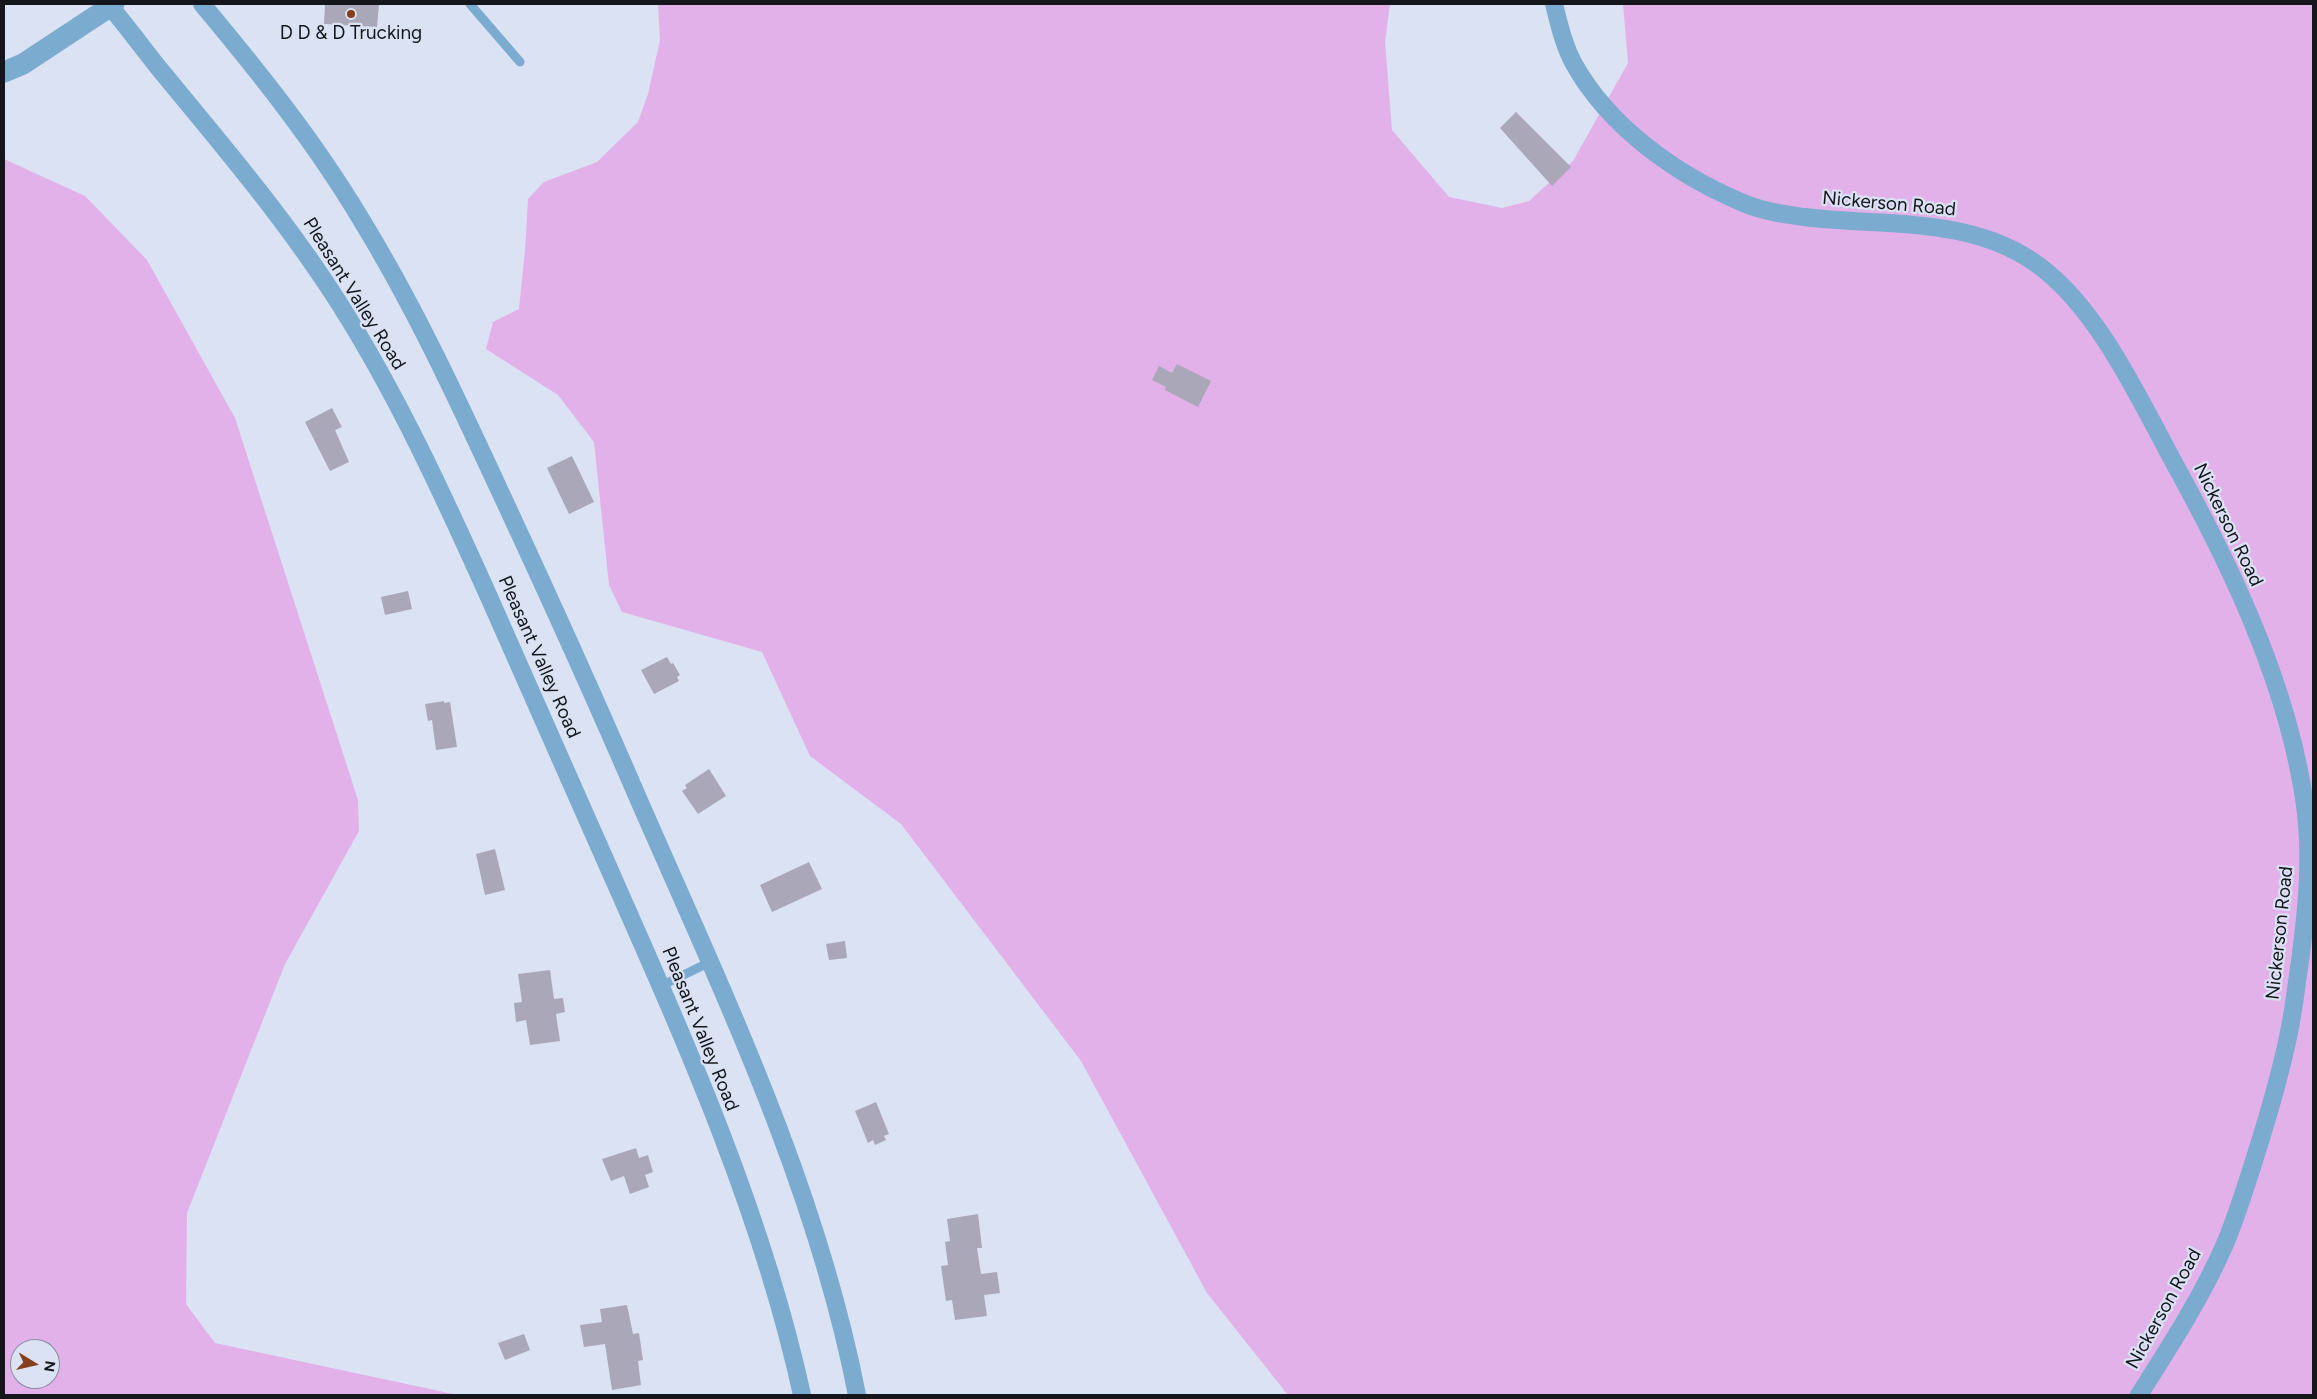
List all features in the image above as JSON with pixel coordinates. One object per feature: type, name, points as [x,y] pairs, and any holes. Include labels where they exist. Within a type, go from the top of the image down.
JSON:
[{"type":"street","name":"Pleasant Valley Road","points":[[202,4],[242,51],[308,139],[357,212],[400,285],[448,379],[578,660],[757,1072],[794,1170],[826,1270],[857,1395]]},
{"type":"street","name":"Nickerson Road","points":[[1554,4],[1567,50],[1576,68],[1594,93],[1640,142],[1716,190],[1742,203],[1809,218],[1931,226],[1960,231],[1989,239],[2041,267],[2067,291],[2088,317],[2125,374],[2206,521],[2249,617],[2273,680],[2299,774],[2309,850],[2308,905],[2288,1038],[2272,1101],[2248,1179],[2225,1243],[2199,1296],[2140,1395]]},
{"type":"street","name":"Pleasant Valley Road","points":[[111,5],[163,74],[258,187],[301,246],[340,305],[397,404],[448,505],[661,986],[754,1221],[795,1361],[802,1395]]},
{"type":"street","points":[[4,72],[23,64],[111,5]]},
{"type":"lane","points":[[470,4],[520,62]]},
{"type":"lane","points":[[661,986],[710,962]]},
{"type":"shaded area","points":[[658,4],[1390,4],[1385,42],[1392,130],[1449,197],[1502,208],[1529,201],[1573,161],[1628,63],[1623,4],[2313,4],[2313,1395],[1288,1395],[1207,1293],[1081,1061],[901,824],[810,756],[762,652],[622,612],[609,585],[594,442],[558,395],[486,349],[493,322],[519,309],[528,199],[544,182],[597,162],[638,122],[648,94],[660,40]]},
{"type":"shaded area","points":[[4,159],[85,196],[147,260],[235,418],[358,800],[359,831],[285,964],[187,1213],[186,1304],[215,1343],[458,1395],[4,1395]]},
{"type":"building","name":"D D & D Trucking","points":[[325,4],[379,4],[377,27],[324,24]]},
{"type":"building","points":[[1516,112],[1571,167],[1552,186],[1500,128]]},
{"type":"building","points":[[1177,364],[1211,381],[1198,407],[1165,390],[1166,387],[1152,380],[1159,366],[1172,373]]},
{"type":"building","points":[[332,408],[342,427],[335,430],[349,462],[330,471],[305,422]]},
{"type":"building","points":[[572,456],[594,502],[569,514],[547,468]]},
{"type":"building","points":[[408,591],[412,609],[385,615],[381,597]]},
{"type":"building","points":[[667,657],[680,675],[677,677],[679,681],[654,694],[641,670]]},
{"type":"building","points":[[444,701],[444,703],[450,702],[457,747],[436,750],[432,720],[428,721],[425,704]]},
{"type":"building","points":[[709,769],[726,796],[698,814],[682,791],[687,788],[685,785]]},
{"type":"building","points":[[495,849],[505,890],[485,895],[476,854]]},
{"type":"building","points":[[809,862],[822,889],[772,912],[760,885]]},
{"type":"building","points":[[845,941],[847,958],[829,960],[826,944]]},
{"type":"building","points":[[550,970],[554,999],[563,998],[565,1012],[556,1014],[560,1041],[530,1045],[526,1020],[516,1022],[514,1003],[522,1002],[518,974]]},
{"type":"building","points":[[876,1102],[889,1134],[884,1136],[886,1140],[875,1145],[873,1140],[868,1143],[855,1111]]},
{"type":"building","points":[[636,1148],[639,1158],[648,1155],[653,1172],[645,1175],[649,1187],[630,1194],[624,1176],[611,1181],[602,1159]]},
{"type":"building","points":[[978,1214],[982,1248],[977,1248],[981,1274],[997,1272],[1000,1293],[984,1295],[987,1316],[955,1320],[952,1300],[946,1301],[941,1266],[948,1265],[945,1242],[950,1241],[947,1219]]},
{"type":"building","points":[[627,1305],[633,1334],[639,1333],[643,1360],[638,1361],[641,1385],[612,1390],[605,1344],[584,1347],[580,1325],[602,1322],[600,1309]]},
{"type":"building","points":[[524,1334],[530,1350],[505,1360],[498,1343]]},
{"type":"place","name":"D D & D Trucking","points":[[351,14]]}]
